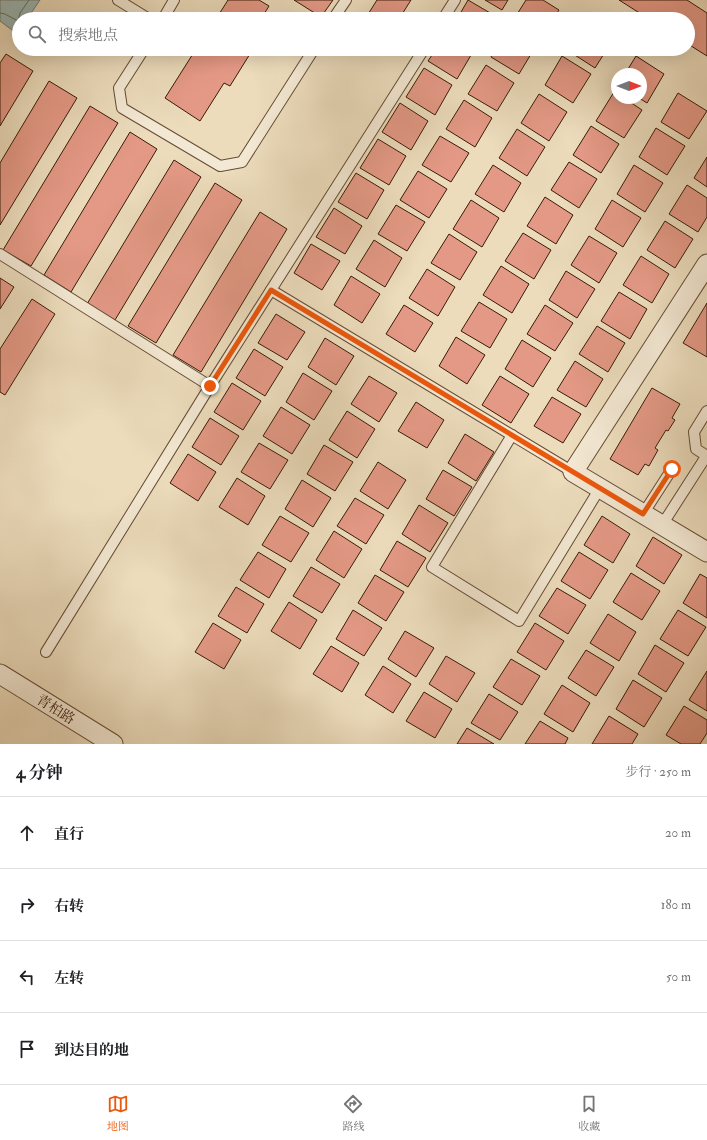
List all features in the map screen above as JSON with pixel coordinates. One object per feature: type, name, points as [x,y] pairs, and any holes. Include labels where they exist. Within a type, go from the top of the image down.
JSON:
[{"type":"street","points":[[707,264],[573,472],[707,552]]},
{"type":"street","name":"青柏路","points":[[0,674],[113,744]]},
{"type":"lane","points":[[118,0],[138,12]]},
{"type":"lane","points":[[166,12],[174,0]]},
{"type":"lane","points":[[338,12],[346,0]]},
{"type":"lane","points":[[447,12],[455,0]]},
{"type":"lane","points":[[140,56],[119,88],[122,108],[220,166],[242,162],[310,56]]},
{"type":"lane","points":[[46,652],[210,386],[420,56]]},
{"type":"lane","points":[[0,254],[210,386]]},
{"type":"lane","points":[[271,290],[573,472]]},
{"type":"lane","points":[[662,525],[707,456],[696,449],[694,432],[707,411]]},
{"type":"lane","points":[[512,435],[432,567],[519,621],[600,488]]},
{"type":"lane","points":[[643,514],[672,469]]},
{"type":"water","points":[[0,0],[40,0],[32,12],[12,12],[12,30],[0,21]]},
{"type":"building","points":[[228,0],[259,0],[269,6],[265,12],[220,12]]},
{"type":"building","points":[[294,0],[333,0],[325,12],[313,12]]},
{"type":"building","points":[[377,0],[411,0],[403,12],[369,12]]},
{"type":"building","points":[[468,0],[488,12],[461,12]]},
{"type":"building","points":[[485,0],[508,0],[502,10]]},
{"type":"building","points":[[526,0],[543,0],[559,10],[558,12],[518,12]]},
{"type":"building","points":[[619,0],[687,0],[707,13],[707,56],[695,48],[695,12],[638,12]]},
{"type":"building","points":[[6,54],[33,71],[0,126],[0,63]]},
{"type":"building","points":[[192,56],[249,56],[230,86],[224,83],[200,121],[165,98]]},
{"type":"building","points":[[431,56],[470,56],[457,79],[428,61]]},
{"type":"building","points":[[492,56],[530,56],[519,74]]},
{"type":"building","points":[[562,56],[591,74],[573,103],[545,85]]},
{"type":"building","points":[[576,56],[603,56],[595,68]]},
{"type":"building","points":[[636,56],[664,74],[647,103],[647,68],[629,68]]},
{"type":"building","points":[[486,65],[514,83],[497,111],[468,94]]},
{"type":"building","points":[[424,68],[452,85],[435,115],[406,97]]},
{"type":"building","points":[[49,81],[77,98],[0,225],[0,163]]},
{"type":"building","points":[[678,93],[707,111],[689,139],[661,122]]},
{"type":"building","points":[[539,94],[567,112],[549,141],[521,123]]},
{"type":"building","points":[[611,97],[611,104],[633,104],[642,110],[624,138],[596,121]]},
{"type":"building","points":[[464,100],[492,118],[475,147],[446,129]]},
{"type":"building","points":[[400,103],[428,121],[411,150],[382,132]]},
{"type":"building","points":[[90,106],[118,123],[31,266],[3,250]]},
{"type":"building","points":[[591,126],[619,144],[601,173],[573,155]]},
{"type":"building","points":[[656,128],[685,146],[667,175],[639,157]]},
{"type":"building","points":[[517,129],[545,147],[527,176],[499,158]]},
{"type":"building","points":[[130,132],[157,149],[71,292],[44,275]]},
{"type":"building","points":[[440,136],[469,153],[451,182],[422,165]]},
{"type":"building","points":[[378,139],[406,156],[389,185],[360,168]]},
{"type":"building","points":[[707,157],[707,187],[694,178]]},
{"type":"building","points":[[174,160],[201,177],[115,320],[87,304]]},
{"type":"building","points":[[569,162],[597,179],[579,208],[551,190]]},
{"type":"building","points":[[493,165],[521,183],[504,212],[475,194]]},
{"type":"building","points":[[634,165],[663,183],[645,212],[617,194]]},
{"type":"building","points":[[418,171],[447,189],[429,218],[400,200]]},
{"type":"building","points":[[356,173],[384,190],[367,219],[338,202]]},
{"type":"building","points":[[215,183],[242,200],[156,343],[128,326]]},
{"type":"building","points":[[687,185],[707,198],[707,217],[698,232],[669,214]]},
{"type":"building","points":[[545,197],[573,215],[556,244],[527,226]]},
{"type":"building","points":[[471,200],[499,218],[482,247],[453,229]]},
{"type":"building","points":[[612,200],[641,218],[623,247],[595,229]]},
{"type":"building","points":[[396,205],[425,222],[407,251],[378,234]]},
{"type":"building","points":[[334,208],[362,226],[345,254],[316,237]]},
{"type":"building","points":[[260,212],[287,229],[201,372],[173,355]]},
{"type":"building","points":[[665,221],[693,239],[675,268],[647,250]]},
{"type":"building","points":[[523,233],[551,250],[534,279],[505,261]]},
{"type":"building","points":[[449,234],[477,252],[460,280],[431,263]]},
{"type":"building","points":[[589,236],[617,253],[599,283],[571,265]]},
{"type":"building","points":[[374,240],[402,258],[385,287],[356,269]]},
{"type":"building","points":[[311,244],[340,261],[322,290],[294,273]]},
{"type":"building","points":[[641,256],[669,274],[652,303],[623,285]]},
{"type":"building","points":[[501,266],[529,284],[512,313],[483,295]]},
{"type":"building","points":[[427,269],[455,287],[438,316],[409,298]]},
{"type":"building","points":[[566,271],[595,289],[577,318],[549,300]]},
{"type":"building","points":[[351,276],[380,294],[362,323],[334,305]]},
{"type":"building","points":[[0,278],[14,287],[0,309]]},
{"type":"building","points":[[619,292],[647,309],[630,339],[601,321]]},
{"type":"building","points":[[32,299],[55,314],[5,395],[0,392],[0,349]]},
{"type":"building","points":[[479,302],[507,319],[490,348],[461,331]]},
{"type":"building","points":[[707,303],[707,357],[683,343]]},
{"type":"building","points":[[404,305],[433,323],[415,352],[386,334]]},
{"type":"building","points":[[545,305],[573,323],[555,351],[527,334]]},
{"type":"building","points":[[276,314],[305,332],[287,360],[258,343]]},
{"type":"building","points":[[597,326],[625,343],[608,372],[579,354]]},
{"type":"building","points":[[456,337],[485,355],[467,384],[439,366]]},
{"type":"building","points":[[325,338],[354,356],[336,385],[308,367]]},
{"type":"building","points":[[522,340],[551,358],[533,387],[505,369]]},
{"type":"building","points":[[254,349],[283,367],[265,396],[236,378]]},
{"type":"building","points":[[575,361],[603,379],[586,407],[557,390]]},
{"type":"building","points":[[303,373],[332,391],[314,420],[286,402]]},
{"type":"building","points":[[369,376],[397,393],[379,422],[351,404]]},
{"type":"building","points":[[500,376],[529,394],[511,423],[482,405]]},
{"type":"building","points":[[232,383],[261,401],[243,430],[214,412]]},
{"type":"building","points":[[652,388],[680,404],[672,418],[675,420],[668,431],[666,430],[655,448],[658,450],[649,466],[645,464],[638,475],[610,459]]},
{"type":"building","points":[[552,397],[581,414],[563,443],[534,426]]},
{"type":"building","points":[[416,402],[444,420],[427,448],[398,431]]},
{"type":"building","points":[[281,407],[310,425],[292,454],[263,436]]},
{"type":"building","points":[[347,411],[375,429],[357,458],[329,440]]},
{"type":"building","points":[[210,418],[239,436],[221,465],[192,447]]},
{"type":"building","points":[[465,434],[494,452],[476,481],[448,463]]},
{"type":"building","points":[[259,443],[288,460],[270,489],[241,472]]},
{"type":"building","points":[[324,445],[353,462],[335,491],[307,474]]},
{"type":"building","points":[[188,454],[216,472],[198,501],[170,483]]},
{"type":"building","points":[[378,462],[406,480],[388,509],[360,491]]},
{"type":"building","points":[[443,470],[472,487],[454,516],[426,499]]},
{"type":"building","points":[[237,478],[265,496],[248,525],[219,507]]},
{"type":"building","points":[[302,480],[331,498],[313,527],[285,509]]},
{"type":"building","points":[[355,498],[384,515],[366,544],[337,526]]},
{"type":"building","points":[[419,505],[448,523],[430,552],[402,534]]},
{"type":"building","points":[[280,516],[309,533],[291,562],[262,545]]},
{"type":"building","points":[[602,516],[630,534],[613,563],[584,545]]},
{"type":"building","points":[[334,531],[362,549],[344,578],[316,560]]},
{"type":"building","points":[[653,537],[682,555],[664,584],[636,566]]},
{"type":"building","points":[[397,541],[426,558],[408,587],[380,570]]},
{"type":"building","points":[[258,552],[286,569],[269,598],[240,580]]},
{"type":"building","points":[[579,552],[608,570],[590,599],[561,581]]},
{"type":"building","points":[[311,567],[340,584],[322,613],[293,596]]},
{"type":"building","points":[[631,573],[660,591],[642,620],[613,602]]},
{"type":"building","points":[[700,574],[707,578],[707,618],[683,603]]},
{"type":"building","points":[[375,575],[404,592],[386,621],[358,603]]},
{"type":"building","points":[[236,587],[264,604],[247,633],[218,616]]},
{"type":"building","points":[[557,588],[586,605],[568,634],[539,616]]},
{"type":"building","points":[[289,602],[317,620],[300,649],[271,631]]},
{"type":"building","points":[[353,610],[382,628],[364,656],[336,639]]},
{"type":"building","points":[[678,610],[706,627],[688,656],[660,639]]},
{"type":"building","points":[[608,614],[636,632],[619,661],[590,643]]},
{"type":"building","points":[[213,623],[241,640],[224,669],[195,652]]},
{"type":"building","points":[[535,623],[564,641],[546,670],[517,652]]},
{"type":"building","points":[[405,631],[434,648],[416,677],[388,659]]},
{"type":"building","points":[[655,645],[684,663],[666,692],[638,674]]},
{"type":"building","points":[[331,646],[359,663],[342,692],[313,674]]},
{"type":"building","points":[[586,650],[614,667],[596,696],[568,678]]},
{"type":"building","points":[[446,656],[475,673],[457,702],[429,684]]},
{"type":"building","points":[[511,659],[540,676],[522,705],[493,687]]},
{"type":"building","points":[[383,666],[411,684],[393,713],[365,695]]},
{"type":"building","points":[[707,671],[707,711],[689,700]]},
{"type":"building","points":[[633,680],[662,698],[644,727],[616,709]]},
{"type":"building","points":[[562,685],[590,703],[573,732],[544,714]]},
{"type":"building","points":[[424,692],[452,709],[435,738],[406,721]]},
{"type":"building","points":[[489,694],[518,712],[500,740],[471,723]]},
{"type":"building","points":[[684,706],[707,720],[707,733],[700,744],[681,744],[666,735]]},
{"type":"building","points":[[609,716],[638,734],[632,744],[592,744]]},
{"type":"building","points":[[540,721],[568,738],[565,744],[525,744]]},
{"type":"building","points":[[467,728],[494,744],[457,744]]},
{"type":"route","points":[[210,386],[271,290],[643,514],[672,469]]}]
